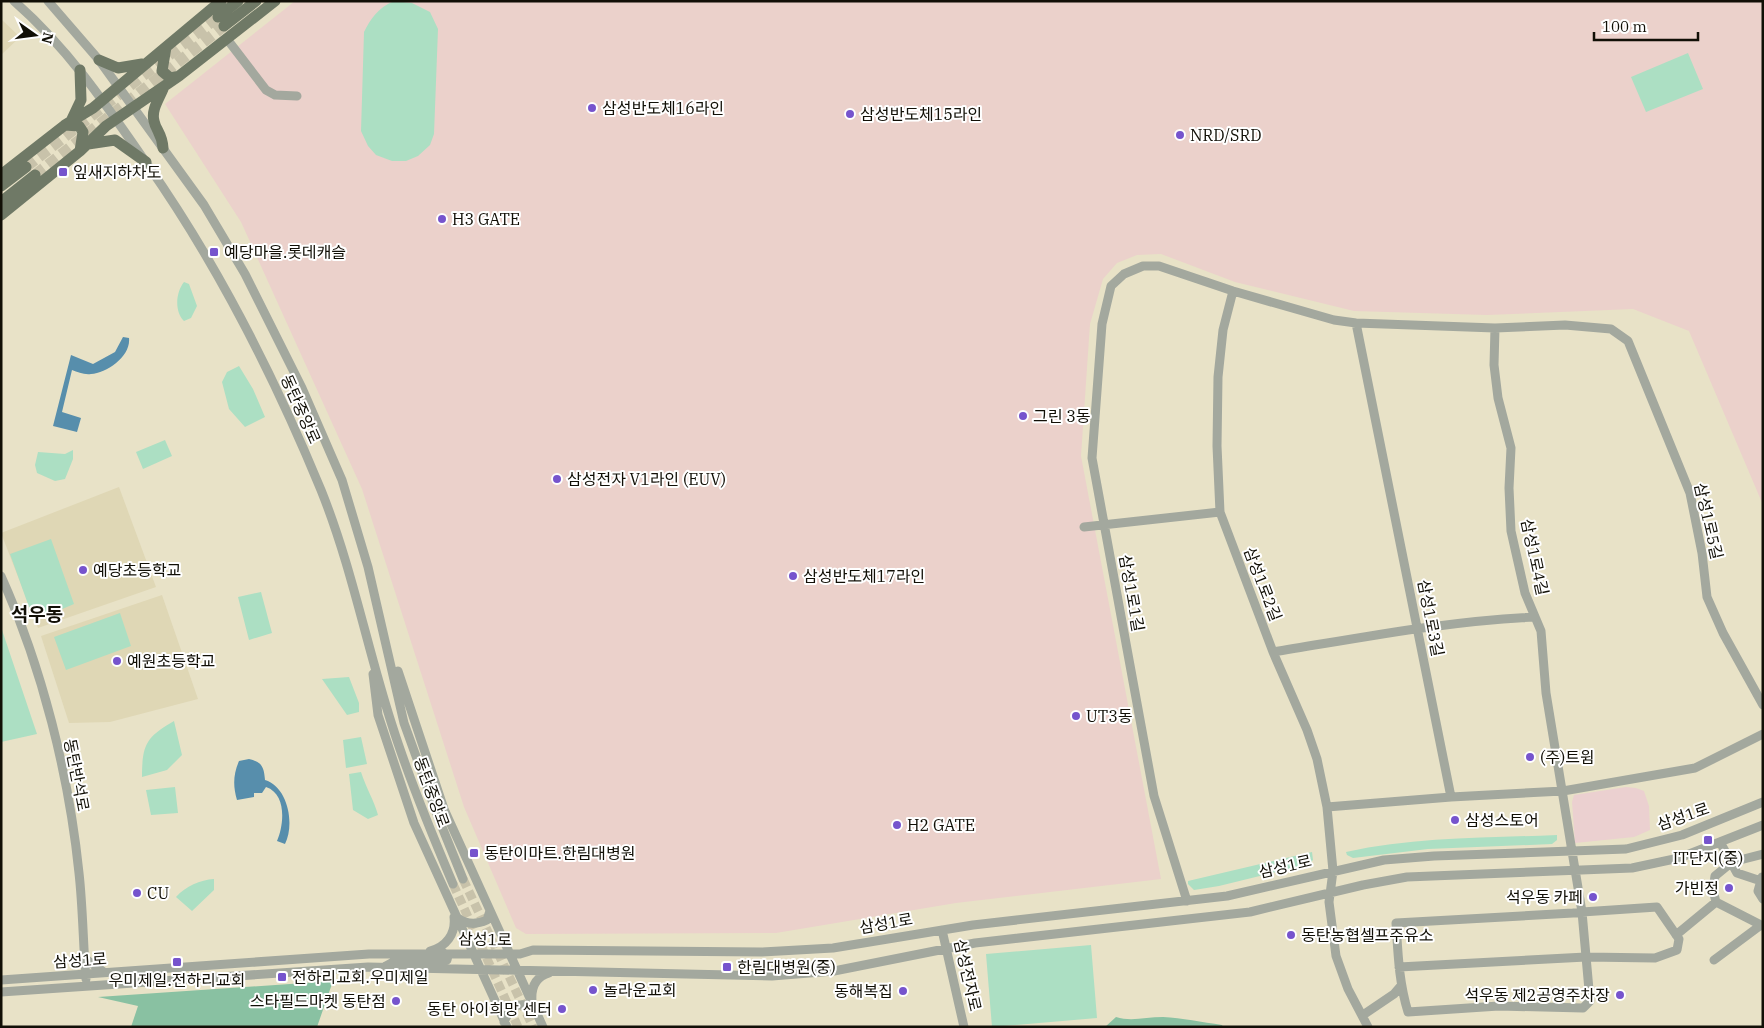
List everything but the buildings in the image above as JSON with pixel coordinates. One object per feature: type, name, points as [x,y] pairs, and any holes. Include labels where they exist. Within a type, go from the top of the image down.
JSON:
[{"type":"main road","points":[[1,175],[68,122],[103,100],[221,1]]},
{"type":"main road","points":[[238,1],[221,22],[256,1]]},
{"type":"main road","points":[[1,215],[118,119],[179,76],[275,1]]},
{"type":"main road","points":[[166,47],[162,71],[170,78],[179,76]]},
{"type":"main road","points":[[99,60],[125,69],[153,59]]},
{"type":"main road","points":[[68,122],[81,100],[80,70]]},
{"type":"main road","points":[[163,148],[162,136],[154,122],[153,114],[164,87]]},
{"type":"main road","points":[[68,122],[79,126],[84,132],[84,147]]},
{"type":"main road","points":[[84,147],[110,139],[115,140],[146,162]]},
{"type":"main road","points":[[1,186],[30,171],[1,202]]},
{"type":"street","name":"동탄중앙로","points":[[14,1],[36,20],[80,70],[118,119],[179,208],[208,255],[246,326],[321,491],[340,546],[392,725],[424,816],[453,884]]},
{"type":"street","name":"동탄중앙로","points":[[48,1],[99,60],[222,233],[279,340],[329,447],[356,523],[386,640]]},
{"type":"street","points":[[227,39],[266,90],[275,95],[298,96]]},
{"type":"street","name":"삼성1로1길","points":[[1187,901],[1154,796],[1092,458],[1102,324],[1111,286],[1124,274],[1143,266],[1159,266],[1233,292]]},
{"type":"street","points":[[1233,292],[1334,320],[1356,323],[1495,328]]},
{"type":"street","name":"삼성1로2길","points":[[1233,292],[1223,330],[1218,377],[1217,446],[1220,512],[1273,652],[1307,730],[1317,759],[1327,807],[1332,875],[1329,894],[1336,956],[1348,989],[1368,1027]]},
{"type":"street","name":"삼성1로3길","points":[[1356,323],[1451,798]]},
{"type":"street","name":"삼성1로5길","points":[[1495,328],[1565,325],[1611,329],[1628,340],[1690,493],[1702,553],[1707,597],[1723,633],[1763,705]]},
{"type":"street","name":"삼성1로4길","points":[[1400,987],[1408,1012],[1500,1006],[1583,1008],[1590,1001],[1582,912],[1546,693],[1541,631],[1525,593],[1512,531],[1509,488],[1511,448],[1498,398],[1494,365],[1495,328]]},
{"type":"street","points":[[1084,527],[1220,512]]},
{"type":"street","name":"동탄반석로","points":[[1,576],[33,663],[60,761],[79,872],[87,987]]},
{"type":"street","points":[[1273,652],[1418,628],[1484,619],[1535,616]]},
{"type":"street","points":[[386,640],[404,723],[463,879]]},
{"type":"street","points":[[386,640],[444,809],[543,1027]]},
{"type":"street","points":[[369,644],[378,715],[414,823],[505,1025]]},
{"type":"street","points":[[1327,807],[1563,791],[1695,768],[1763,734]]},
{"type":"street","name":"삼성1로","points":[[1,980],[369,954],[520,954],[532,950],[768,952],[833,948],[942,930],[1226,896],[1332,875],[1384,860],[1417,857],[1606,851],[1639,847],[1682,835],[1763,802]]},
{"type":"street","name":"삼성1로","points":[[1,992],[383,967],[792,975],[834,971],[947,948],[1250,912],[1407,877],[1618,870],[1666,861],[1763,825]]},
{"type":"street","points":[[1720,842],[1737,873],[1762,878],[1758,891],[1763,898]]},
{"type":"street","points":[[1714,960],[1762,925],[1716,902],[1713,890],[1715,876],[1732,862],[1763,854]]},
{"type":"street","points":[[1676,935],[1716,902]]},
{"type":"street","points":[[1363,1015],[1394,994],[1400,987],[1396,923],[1657,907],[1680,939],[1678,950],[1655,958],[1586,957],[1399,967]]},
{"type":"street","points":[[455,913],[464,923],[476,924],[487,920],[490,911]]},
{"type":"street","points":[[423,953],[438,949],[452,936],[455,913]]},
{"type":"street","name":"삼성전자로","points":[[942,930],[964,1027]]},
{"type":"street","points":[[383,967],[397,960],[447,960],[448,956],[444,953]]},
{"type":"street","points":[[84,958],[105,973]]},
{"type":"street","points":[[534,1009],[532,993],[538,979],[543,975],[562,970]]},
{"type":"street","points":[[505,1025],[508,1012],[517,1005],[526,1005],[534,1009]]},
{"type":"shaded area","points":[[295,1],[1763,1],[1763,505],[1689,331],[1633,309],[1487,315],[1354,311],[1235,282],[1161,254],[1137,255],[1117,263],[1103,279],[1090,324],[1081,456],[1161,879],[956,903],[776,933],[526,934],[516,928],[464,807],[362,489],[241,222],[165,104]]},
{"type":"shaded area","points":[[1,19],[20,37],[1,55]]},
{"type":"shaded area","name":"예당초등학교","points":[[119,487],[156,587],[38,628],[1,533]]},
{"type":"shaded area","name":"예원초등학교","points":[[162,595],[198,699],[110,722],[69,723],[41,636]]},
{"type":"shaded area","points":[[1626,787],[1644,791],[1649,806],[1650,830],[1634,837],[1575,843],[1572,802],[1574,795]]},
{"type":"green space","points":[[394,1],[412,3],[430,12],[438,29],[434,134],[430,145],[418,156],[406,161],[392,161],[376,155],[368,146],[361,131],[364,32],[376,14]]},
{"type":"green space","points":[[1688,53],[1703,89],[1646,112],[1631,77]]},
{"type":"green space","points":[[184,282],[189,284],[197,306],[191,318],[184,321],[177,307],[177,302],[179,291]]},
{"type":"green space","points":[[239,366],[253,389],[265,417],[245,427],[229,409],[222,382],[227,372]]},
{"type":"green space","points":[[165,440],[172,456],[143,469],[136,452]]},
{"type":"green space","points":[[73,450],[73,459],[65,479],[55,481],[37,473],[35,465],[38,452],[65,454]]},
{"type":"green space","points":[[51,539],[74,604],[34,621],[10,554]]},
{"type":"green space","points":[[261,592],[272,633],[249,640],[238,597]]},
{"type":"green space","points":[[120,613],[131,646],[66,670],[54,637]]},
{"type":"green space","points":[[1,627],[37,734],[1,742]]},
{"type":"green space","points":[[349,677],[359,703],[359,712],[347,715],[322,679]]},
{"type":"green space","points":[[174,721],[182,755],[167,770],[142,777],[143,756],[148,742]]},
{"type":"green space","points":[[361,737],[367,764],[346,768],[343,740]]},
{"type":"green space","points":[[361,772],[378,815],[368,819],[353,810],[349,774]]},
{"type":"green space","points":[[175,787],[178,813],[151,815],[146,790]]},
{"type":"green space","points":[[1557,835],[1557,840],[1552,844],[1428,849],[1353,858],[1347,855],[1346,852],[1398,843]]},
{"type":"green space","points":[[1312,852],[1313,860],[1309,864],[1219,886],[1194,890],[1188,884],[1188,881]]},
{"type":"green space","points":[[214,879],[214,890],[192,911],[176,897],[194,884]]},
{"type":"green space","points":[[1091,945],[1097,1018],[992,1027],[986,954]]},
{"type":"green space","points":[[333,981],[317,1027],[131,1027],[138,1006],[98,997]]},
{"type":"green space","points":[[1116,1017],[1133,1019],[1157,1017],[1185,1019],[1222,1025],[1223,1027],[1105,1027]]},
{"type":"water","points":[[123,337],[129,338],[129,345],[122,357],[111,367],[91,374],[83,374],[72,370],[62,412],[81,418],[77,432],[53,426],[71,355],[93,364],[115,352]]},
{"type":"water","points":[[249,759],[260,764],[263,768],[265,780],[273,784],[284,798],[289,817],[288,836],[285,844],[277,841],[281,827],[282,811],[278,796],[273,791],[266,787],[262,793],[254,793],[254,797],[237,800],[234,780],[237,766],[239,761]]},
{"type":"tunnel","points":[[26,167],[218,17]]},
{"type":"tunnel","points":[[35,175],[224,26]]},
{"type":"tunnel","points":[[463,879],[533,1027]]},
{"type":"tunnel","points":[[453,884],[518,1027]]},
{"type":"place","name":"삼성반도체16라인","points":[[592,108]]},
{"type":"place","name":"삼성반도체15라인","points":[[850,114]]},
{"type":"place","name":"NRD/SRD","points":[[1180,135]]},
{"type":"place","name":"잎새지하차도","points":[[63,172]]},
{"type":"place","name":"H3 GATE","points":[[442,219]]},
{"type":"place","name":"예당마을.롯데캐슬","points":[[214,252]]},
{"type":"place","name":"그린 3동","points":[[1023,416]]},
{"type":"place","name":"삼성전자 V1라인 (EUV)","points":[[557,479]]},
{"type":"place","name":"예당초등학교","points":[[83,570]]},
{"type":"place","name":"삼성반도체17라인","points":[[793,576]]},
{"type":"place","name":"예원초등학교","points":[[117,661]]},
{"type":"place","name":"UT3동","points":[[1076,716]]},
{"type":"place","name":"(주)트윔","points":[[1530,757]]},
{"type":"place","name":"삼성스토어","points":[[1455,820]]},
{"type":"place","name":"H2 GATE","points":[[897,825]]},
{"type":"place","name":"IT단지(중)","points":[[1708,840]]},
{"type":"place","name":"동탄이마트.한림대병원","points":[[474,853]]},
{"type":"place","name":"가빈정","points":[[1729,888]]},
{"type":"place","name":"CU","points":[[137,893]]},
{"type":"place","name":"석우동 카페","points":[[1593,897]]},
{"type":"place","name":"동탄농협셀프주유소","points":[[1291,935]]},
{"type":"place","name":"우미제일.전하리교회","points":[[177,962]]},
{"type":"place","name":"한림대병원(중)","points":[[727,967]]},
{"type":"place","name":"전하리교회.우미제일","points":[[282,977]]},
{"type":"place","name":"놀라운교회","points":[[593,990]]},
{"type":"place","name":"동해복집","points":[[903,991]]},
{"type":"place","name":"석우동 제2공영주차장","points":[[1620,995]]},
{"type":"place","name":"스타필드마켓 동탄점","points":[[396,1001]]},
{"type":"place","name":"동탄 아이희망 센터","points":[[562,1009]]},
{"type":"district","name":"석우동","points":[[37,614]]}]
